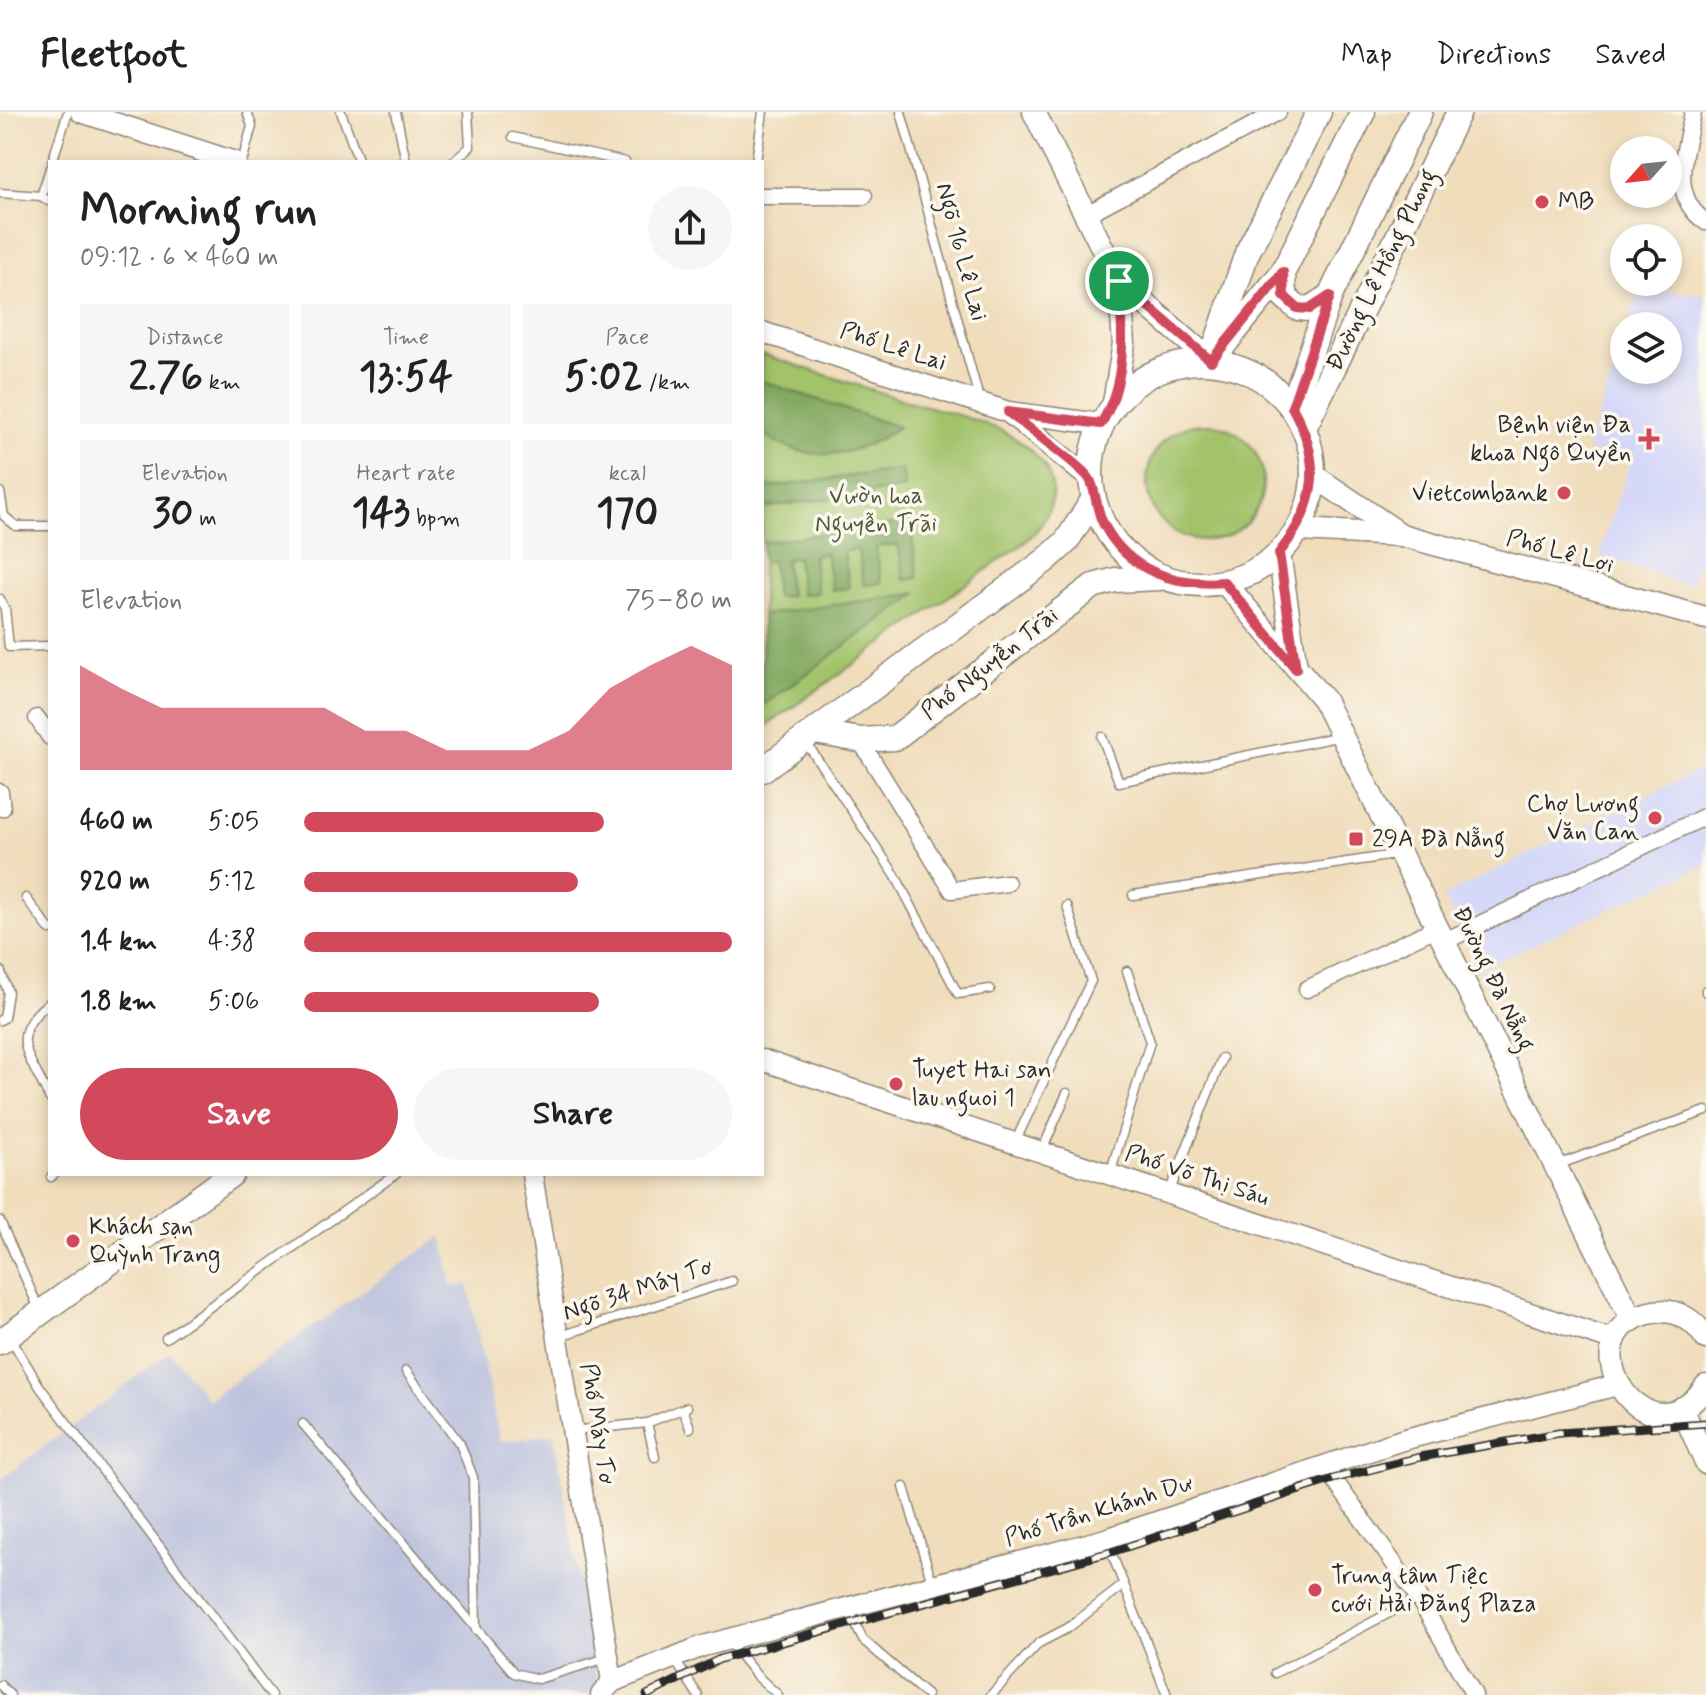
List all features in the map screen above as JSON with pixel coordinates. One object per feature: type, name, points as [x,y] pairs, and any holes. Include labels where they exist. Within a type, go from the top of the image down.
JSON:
[{"type":"main road","points":[[1034,112],[1119,281],[1211,361]]},
{"type":"main road","points":[[1211,361],[1247,253],[1319,112]]},
{"type":"main road","points":[[1211,361],[1283,272],[1363,112]]},
{"type":"main road","name":"Đường Lê Hồng Phong","points":[[1292,407],[1330,296],[1420,112]]},
{"type":"main road","name":"Đường Lê Hồng Phong","points":[[1304,428],[1459,112]]},
{"type":"main road","points":[[1283,272],[1284,296],[1297,308],[1310,309],[1330,296]]},
{"type":"main road","points":[[1114,403],[1124,343],[1119,281]]},
{"type":"main road","points":[[1211,361],[1256,375],[1292,407],[1304,428],[1313,475],[1309,503],[1298,530],[1279,553],[1254,572],[1224,582],[1193,584],[1163,578],[1139,565],[1119,547],[1103,525],[1092,489],[1092,451],[1101,424],[1114,403],[1141,378],[1174,364],[1211,361]]},
{"type":"main road","name":"Phố Lê Lợi","points":[[1313,475],[1401,535]]},
{"type":"main road","name":"Phố Nguyễn Trãi","points":[[764,769],[1046,560],[1066,542],[1092,489]]},
{"type":"main road","name":"Phố Lê Lợi","points":[[1298,530],[1401,535],[1706,618]]},
{"type":"main road","points":[[1279,553],[1296,669]]},
{"type":"main road","name":"Phố Nguyễn Trãi","points":[[810,736],[860,740],[895,738],[1093,586],[1115,580],[1163,578]]},
{"type":"main road","name":"Đường Đà Nẵng","points":[[1224,582],[1324,700],[1632,1320]]},
{"type":"main road","points":[[4,1339],[229,1176]]},
{"type":"main road","points":[[1706,1337],[1686,1317],[1672,1312],[1644,1314],[1632,1320],[1615,1341],[1611,1363],[1617,1385],[1642,1408],[1665,1412],[1682,1408],[1698,1397],[1706,1386]]},
{"type":"main road","points":[[1682,1408],[1706,1463]]},
{"type":"street","points":[[81,112],[110,116],[230,160]]},
{"type":"street","points":[[1085,215],[1278,112]]},
{"type":"street","points":[[1693,112],[1681,176],[1682,193],[1689,207],[1706,222]]},
{"type":"street","points":[[764,196],[864,196]]},
{"type":"street","name":"Phố Lê Lai","points":[[764,333],[1008,412],[1101,424]]},
{"type":"street","name":"Phố Lê Lai","points":[[1008,412],[1092,489]]},
{"type":"street","points":[[37,718],[48,734]]},
{"type":"street","points":[[860,740],[952,890],[1007,883]]},
{"type":"street","points":[[1307,989],[1442,934],[1706,816]]},
{"type":"street","name":"Phố Võ Thị Sáu","points":[[764,1061],[1615,1341]]},
{"type":"street","name":"Phố Máy Tơ","points":[[532,1176],[608,1657],[606,1689]]},
{"type":"street","name":"Phố Trần Khánh Dư","points":[[606,1689],[674,1658],[728,1639],[1106,1539],[1402,1440],[1617,1385]]},
{"type":"street","points":[[1324,1466],[1418,1597],[1474,1695]]},
{"type":"lane","points":[[53,160],[68,112]]},
{"type":"lane","points":[[243,160],[252,126],[247,112]]},
{"type":"lane","points":[[341,112],[358,160]]},
{"type":"lane","points":[[396,112],[406,160]]},
{"type":"lane","points":[[455,160],[470,147],[468,112]]},
{"type":"lane","points":[[756,160],[763,112]]},
{"type":"lane","name":"Ngõ 16 Lê Lai","points":[[901,112],[980,403]]},
{"type":"lane","points":[[513,137],[616,160]]},
{"type":"lane","points":[[41,196],[48,175]]},
{"type":"lane","points":[[0,193],[41,196],[48,201]]},
{"type":"lane","points":[[0,492],[4,516],[16,526],[48,526]]},
{"type":"lane","points":[[0,599],[5,609],[9,647],[48,646]]},
{"type":"lane","points":[[1102,737],[1119,782],[1342,735]]},
{"type":"lane","points":[[810,736],[895,875],[958,994],[990,989]]},
{"type":"lane","points":[[1133,895],[1401,854]]},
{"type":"lane","points":[[26,898],[48,927]]},
{"type":"lane","points":[[1014,1142],[1091,981],[1067,906]]},
{"type":"lane","points":[[0,970],[8,992],[4,1018],[0,1020]]},
{"type":"lane","points":[[1110,1175],[1150,1042],[1127,971]]},
{"type":"lane","points":[[48,1004],[26,1023],[25,1044],[48,1095]]},
{"type":"lane","points":[[1169,1194],[1222,1058]]},
{"type":"lane","points":[[1041,1153],[1067,1093]]},
{"type":"lane","points":[[1556,1166],[1706,1111]]},
{"type":"lane","points":[[166,1338],[393,1176]]},
{"type":"lane","points":[[0,1221],[40,1311]]},
{"type":"lane","name":"Ngõ 34 Máy Tơ","points":[[557,1337],[732,1281]]},
{"type":"lane","points":[[4,1339],[271,1695]]},
{"type":"lane","points":[[406,1371],[460,1444],[473,1477],[476,1631]]},
{"type":"lane","points":[[571,1432],[647,1423],[685,1408],[690,1428]]},
{"type":"lane","points":[[647,1423],[655,1457]]},
{"type":"lane","points":[[303,1424],[514,1673],[538,1679],[608,1657]]},
{"type":"lane","points":[[904,1487],[933,1586]]},
{"type":"lane","points":[[1106,1539],[1167,1695]]},
{"type":"lane","points":[[991,1695],[1039,1643],[1068,1628],[1122,1586]]},
{"type":"lane","points":[[1275,1673],[1418,1597]]},
{"type":"lane","points":[[848,1608],[863,1640],[927,1695]]},
{"type":"lane","points":[[728,1639],[757,1676],[778,1695]]},
{"type":"lane","points":[[674,1658],[698,1695]]},
{"type":"lane","points":[[0,1685],[10,1695]]},
{"type":"shaded area","name":"Bệnh viện Đa khoa Ngô Quyền","points":[[1682,293],[1706,296],[1706,547],[1689,586],[1599,555],[1630,463],[1587,450],[1610,381],[1610,384],[1682,384],[1682,312],[1633,312],[1638,296],[1682,296]]},
{"type":"shaded area","name":"Chợ Lương Văn Can","points":[[1706,748],[1706,865],[1480,969],[1444,896],[1699,770]]},
{"type":"shaded area","points":[[442,1236],[452,1287],[468,1285],[500,1442],[554,1434],[598,1686],[586,1695],[0,1695],[0,1480],[170,1352],[208,1400]]},
{"type":"green space","name":"Vườn hoa Nguyễn Trãi","points":[[764,355],[975,420],[1019,441],[1044,466],[1051,480],[1052,495],[1049,511],[1024,543],[764,728]]},
{"type":"green space","points":[[764,382],[898,427],[865,446],[830,454],[813,454],[778,443],[764,433]]},
{"type":"green space","points":[[1205,424],[1227,428],[1246,441],[1259,460],[1263,482],[1259,504],[1246,523],[1227,536],[1205,540],[1183,536],[1164,523],[1151,504],[1147,482],[1151,460],[1164,441],[1183,428]]},
{"type":"green space","points":[[902,469],[905,488],[764,508],[764,480],[770,487]]},
{"type":"green space","points":[[910,522],[918,578],[904,580],[898,544],[876,547],[881,583],[864,585],[858,549],[844,551],[849,588],[832,590],[826,553],[813,556],[817,593],[801,595],[797,557],[785,560],[790,596],[776,597],[772,561],[764,562],[764,542]]},
{"type":"green space","points":[[918,593],[764,705],[764,615]]},
{"type":"railway","points":[[647,1695],[720,1659],[1111,1552],[1333,1479],[1420,1457],[1559,1433],[1706,1423]]},
{"type":"place","name":"MB","points":[[1542,202]]},
{"type":"place","name":"Bệnh viện Đa khoa Ngô Quyền","points":[[1649,439]]},
{"type":"place","name":"Vietcombank","points":[[1564,493]]},
{"type":"place","name":"Chợ Lương Văn Can","points":[[1655,818]]},
{"type":"place","name":"29A Đà Nẵng","points":[[1356,839]]},
{"type":"place","name":"Tuyet Hai san lau nguoi 1","points":[[896,1084]]},
{"type":"place","name":"Khách sạn Quỳnh Trang","points":[[73,1241]]},
{"type":"place","name":"Trung tâm Tiệc cưới Hải Đăng Plaza","points":[[1315,1590]]},
{"type":"route","points":[[1283,272],[1284,296],[1297,308],[1310,309],[1330,296],[1292,407],[1304,428],[1311,451],[1313,475],[1309,503],[1298,530],[1279,553],[1296,669],[1224,582],[1193,584],[1163,578],[1139,565],[1119,547],[1103,525],[1093,500],[1090,479],[1008,412],[1101,424],[1114,403],[1124,343],[1119,281],[1211,361],[1283,272]]}]
